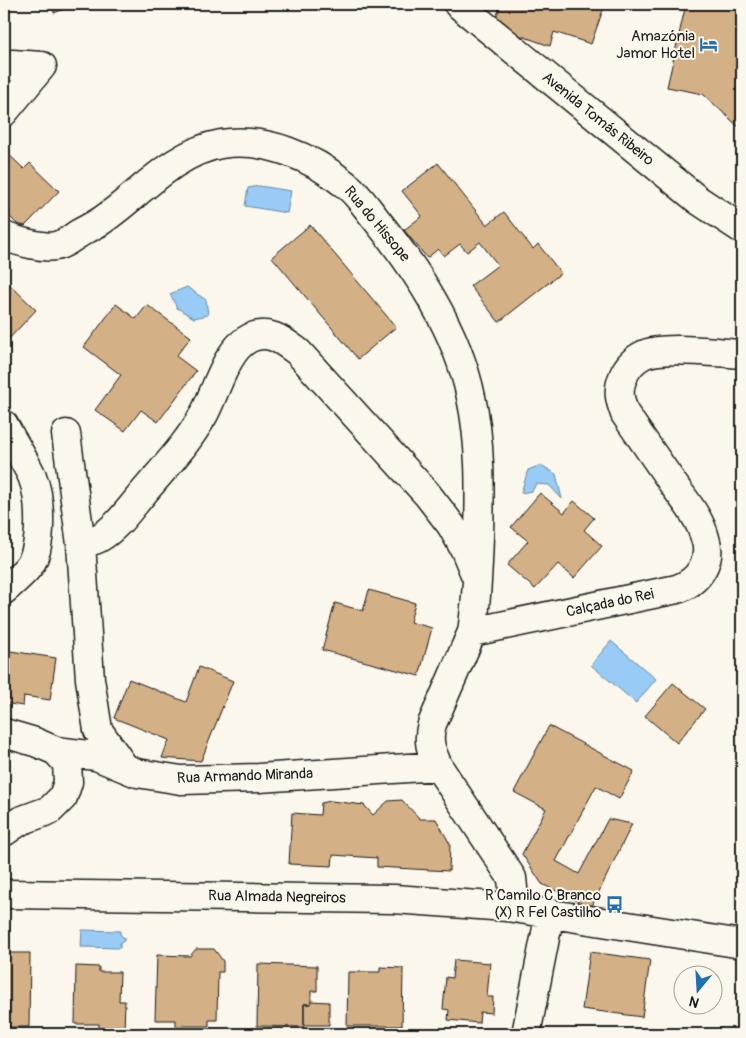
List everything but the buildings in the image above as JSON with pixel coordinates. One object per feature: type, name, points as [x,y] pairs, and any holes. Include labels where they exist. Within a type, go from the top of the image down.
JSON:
[{"type":"street","name":"Avenida Tomás Ribeiro","points":[[458,4],[698,200],[742,229]]},
{"type":"street","points":[[4,68],[12,64],[42,66],[4,112]]},
{"type":"street","name":"Rua do Hissope","points":[[4,236],[23,243],[58,246],[101,221],[158,176],[200,149],[222,144],[249,143],[274,147],[298,155],[348,186],[410,264],[441,317],[464,372],[471,398],[480,485],[477,600],[472,632]]},
{"type":"street","points":[[81,544],[99,538],[116,525],[193,432],[205,413],[236,348],[249,338],[264,333],[281,340],[298,352],[427,494],[451,525],[465,550],[478,580]]},
{"type":"street","name":"Calçada do Rei","points":[[472,632],[677,589],[686,586],[700,574],[706,558],[706,539],[696,516],[625,414],[619,400],[621,381],[630,364],[644,353],[667,350],[742,354]]},
{"type":"street","points":[[4,425],[32,478],[37,499],[39,525],[38,545],[30,565],[4,590]]},
{"type":"street","points":[[66,434],[81,544],[90,678],[98,730],[124,767]]},
{"type":"street","points":[[472,632],[428,736],[431,751],[438,766],[512,878],[515,908]]},
{"type":"street","name":"Rua Armando Miranda","points":[[4,734],[35,742],[56,751],[96,756],[137,773],[180,780],[259,778],[438,766]]},
{"type":"street","points":[[4,832],[20,821],[50,810],[63,797],[68,782],[67,763],[56,751]]},
{"type":"street","name":"Rua Almada Negreiros","points":[[4,894],[394,899],[515,908],[742,944]]},
{"type":"street","points":[[526,1034],[550,913]]},
{"type":"water","points":[[259,186],[291,191],[287,213],[245,206],[248,188]]},
{"type":"water","points":[[187,287],[206,300],[208,315],[194,318],[177,308],[170,294]]},
{"type":"water","points":[[541,465],[556,474],[562,499],[549,485],[536,484],[532,491],[521,493],[528,470]]},
{"type":"water","points":[[611,641],[656,679],[636,703],[591,665]]},
{"type":"water","points":[[82,930],[120,931],[124,941],[120,943],[120,948],[81,947]]},
{"type":"place","name":"Amazónia Jamor Hotel","points":[[709,45]]},
{"type":"place","name":"R Camilo C Branco (X) R Fel Castilho","points":[[615,904]]}]
